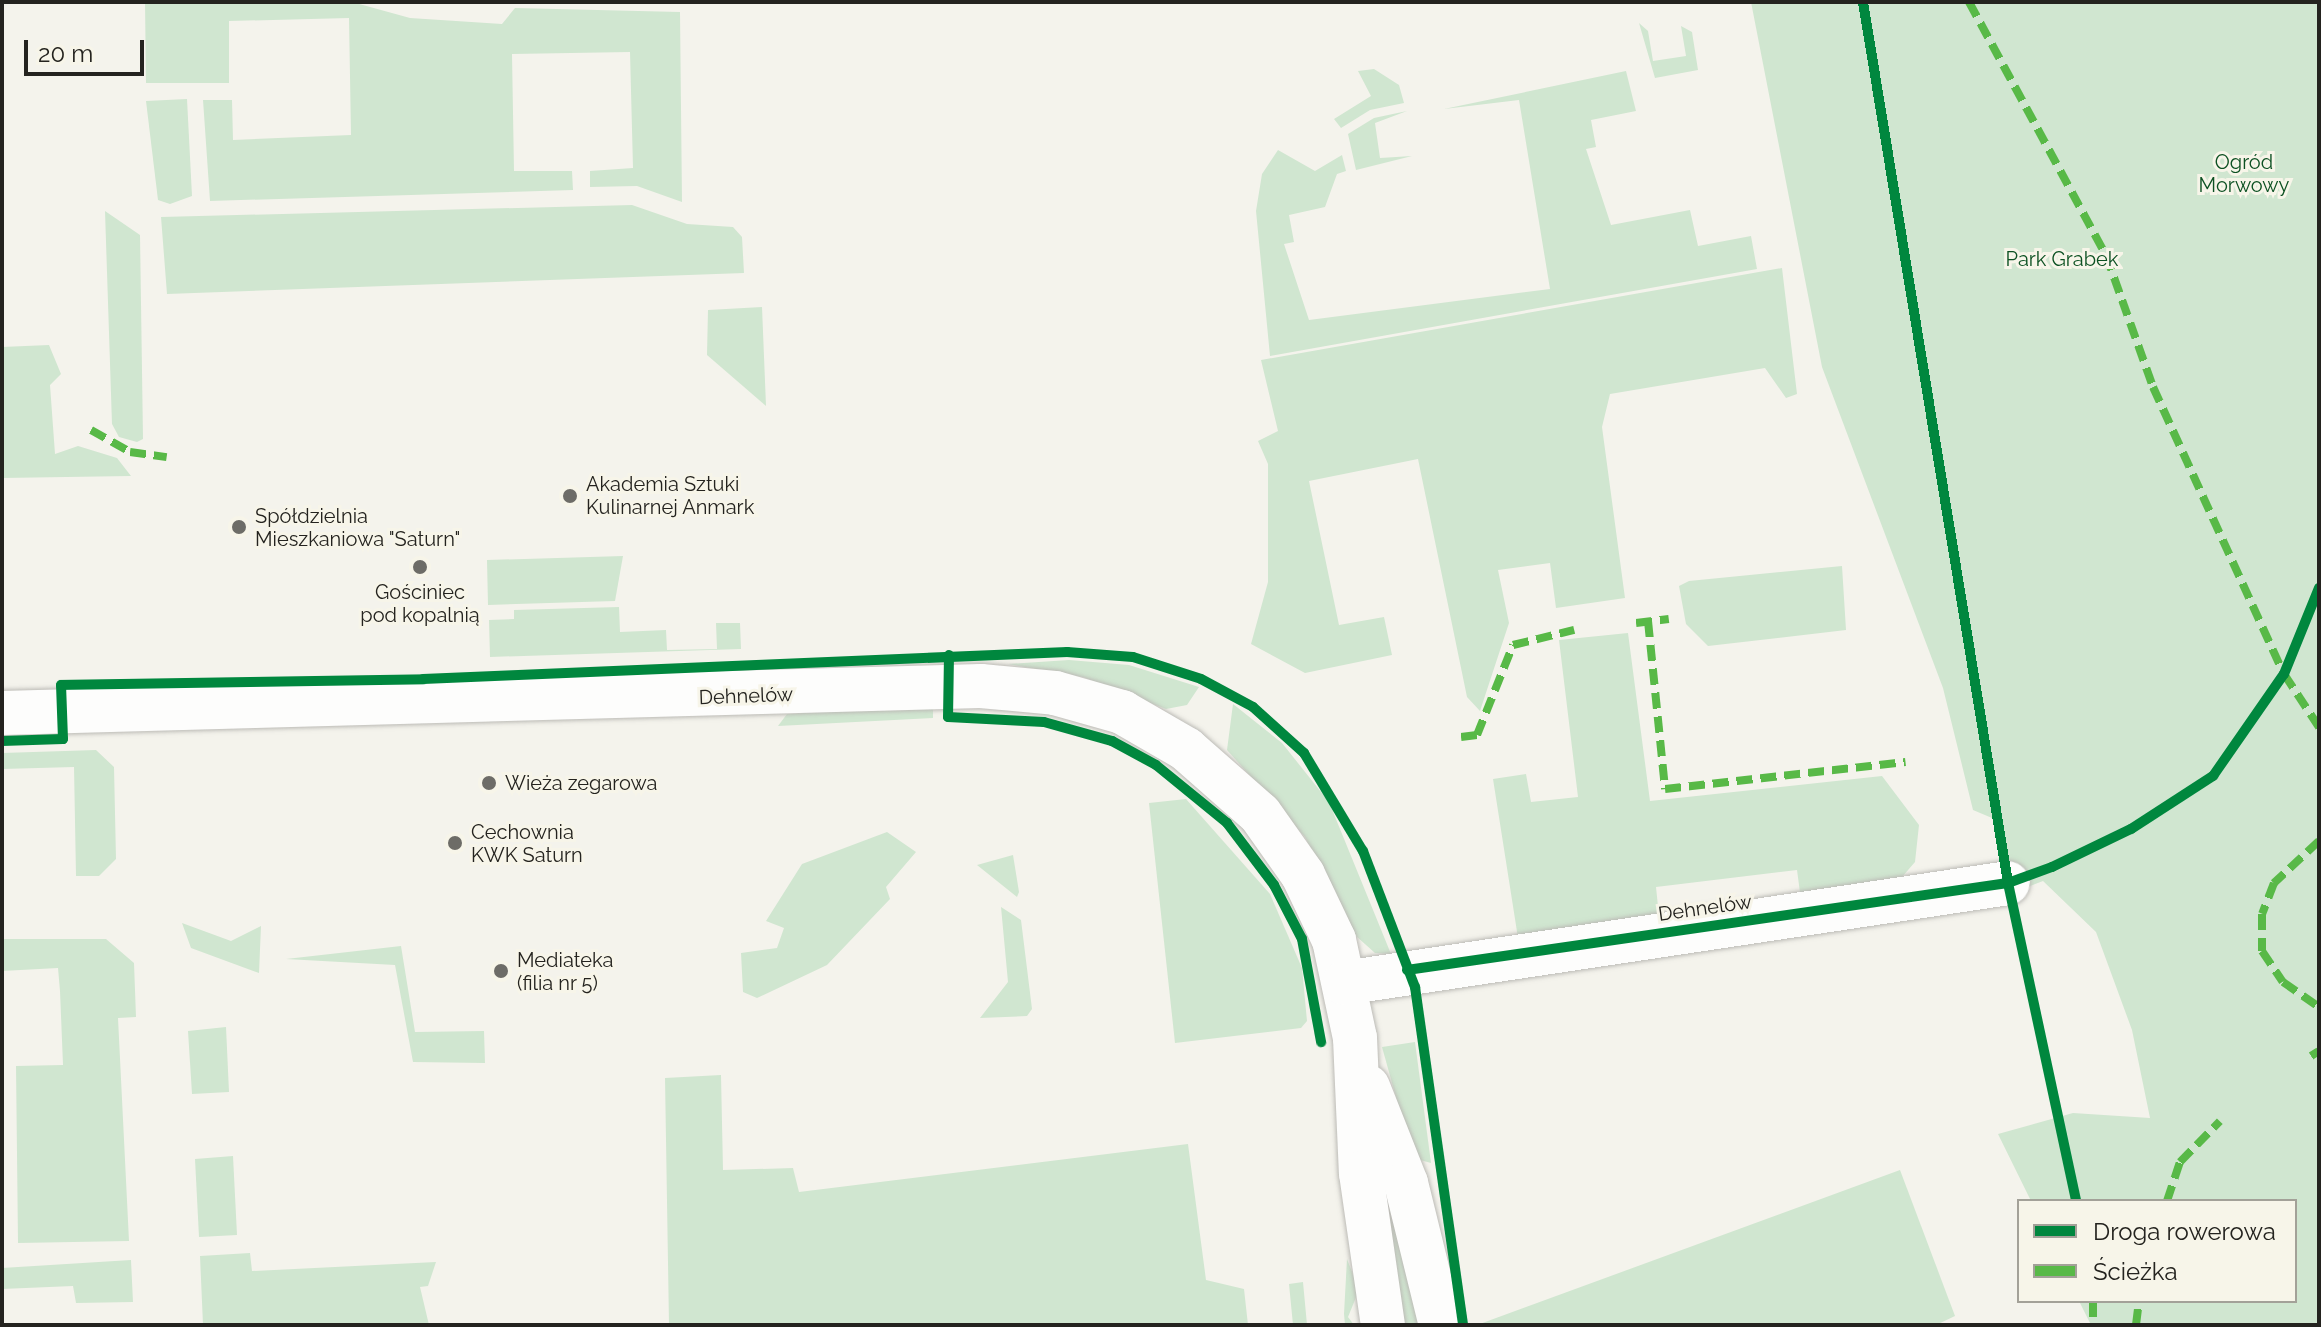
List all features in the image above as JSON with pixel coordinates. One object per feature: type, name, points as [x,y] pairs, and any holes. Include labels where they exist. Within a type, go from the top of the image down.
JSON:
[{"type":"street","name":"Dehnelów","points":[[2,713],[949,686],[1055,693],[1142,722],[1243,798],[1303,875],[1334,940],[1357,1058],[1361,1173],[1383,1325]]},
{"type":"street","name":"Dehnelów","points":[[1344,983],[2008,883]]},
{"type":"street","name":"Dehnelów","points":[[1357,1058],[1406,1183],[1441,1325]]},
{"type":"green space","points":[[145,2],[352,2],[410,18],[502,24],[515,8],[680,12],[682,202],[637,186],[590,187],[590,171],[633,168],[630,52],[512,54],[514,171],[572,171],[573,190],[210,201],[203,100],[232,100],[233,140],[351,135],[349,18],[229,21],[229,83],[146,83]]},
{"type":"green space","name":"Park Grabek","points":[[1751,2],[2319,2],[2319,1325],[2091,1325],[2080,1303],[2297,1303],[2297,1199],[2030,1199],[1998,1134],[2073,1113],[2150,1118],[2132,1030],[2096,932],[2043,881],[2020,890],[1992,818],[1973,810],[1943,688],[1822,367]]},
{"type":"green space","points":[[1639,23],[1648,31],[1653,61],[1686,56],[1681,26],[1692,32],[1698,70],[1655,78]]},
{"type":"green space","points":[[1374,69],[1399,85],[1404,103],[1370,110],[1341,128],[1334,119],[1371,96],[1358,71]]},
{"type":"green space","points":[[1626,71],[1636,111],[1591,120],[1596,147],[1586,149],[1611,225],[1690,210],[1698,246],[1751,236],[1757,269],[1270,356],[1256,211],[1262,174],[1278,150],[1315,171],[1342,155],[1346,171],[1337,174],[1325,207],[1289,215],[1294,242],[1284,244],[1309,320],[1550,289],[1519,100],[1444,109]]},
{"type":"green space","points":[[187,99],[192,196],[170,204],[158,200],[146,101]]},
{"type":"green space","points":[[1407,111],[1375,123],[1380,158],[1412,156],[1356,170],[1348,134],[1374,118]]},
{"type":"green space","points":[[632,205],[687,224],[733,227],[742,237],[744,273],[167,294],[161,217]]},
{"type":"green space","points":[[105,211],[140,235],[143,439],[137,442],[119,437],[112,424]]},
{"type":"green space","points":[[1782,268],[1797,394],[1786,398],[1765,368],[1610,394],[1602,427],[1625,598],[1556,608],[1550,563],[1498,570],[1509,623],[1480,711],[1467,697],[1418,459],[1309,481],[1339,625],[1384,617],[1392,655],[1305,673],[1251,644],[1268,582],[1268,464],[1258,441],[1278,431],[1261,360]]},
{"type":"green space","points":[[762,307],[766,406],[707,355],[708,310]]},
{"type":"green space","points":[[49,345],[61,374],[50,385],[55,454],[78,446],[117,458],[131,476],[2,478],[2,347]]},
{"type":"green space","points":[[623,556],[615,601],[488,605],[487,560]]},
{"type":"green space","points":[[1842,566],[1846,630],[1708,646],[1686,624],[1679,586],[1689,581]]},
{"type":"green space","points":[[619,607],[620,632],[666,630],[667,650],[717,649],[716,623],[740,623],[741,649],[490,657],[489,620],[514,619],[514,610]]},
{"type":"green space","points":[[1628,633],[1650,801],[1882,776],[1919,825],[1915,862],[1902,877],[1867,891],[1801,900],[1797,870],[1656,887],[1659,916],[1518,938],[1493,779],[1526,774],[1531,802],[1578,797],[1559,640]]},
{"type":"green space","points":[[1069,660],[1129,665],[1199,687],[1187,705],[1166,709],[1083,677],[1008,664]]},
{"type":"green space","points":[[1233,704],[1282,743],[1329,802],[1391,954],[1375,953],[1356,936],[1305,837],[1227,750]]},
{"type":"green space","points":[[933,706],[933,718],[778,726],[787,714]]},
{"type":"green space","points":[[96,750],[114,767],[116,859],[99,876],[76,876],[74,767],[2,769],[2,753]]},
{"type":"green space","points":[[1186,799],[1270,894],[1302,968],[1307,1021],[1301,1028],[1175,1043],[1149,803]]},
{"type":"green space","points":[[887,832],[916,852],[886,887],[890,899],[827,965],[757,998],[743,992],[741,953],[777,948],[784,928],[766,921],[802,864]]},
{"type":"green space","points":[[1013,855],[1019,892],[1017,897],[977,865]]},
{"type":"green space","points":[[1001,907],[1021,920],[1032,1009],[1027,1016],[980,1018],[1008,982]]},
{"type":"green space","points":[[182,923],[231,941],[261,926],[259,973],[191,948]]},
{"type":"green space","points":[[2,939],[106,939],[134,963],[136,1017],[118,1018],[129,1241],[18,1243],[16,1066],[63,1065],[60,991],[58,968],[2,971]]},
{"type":"green space","points":[[401,946],[415,1032],[484,1031],[485,1063],[413,1062],[395,965],[286,959]]},
{"type":"green space","points":[[226,1027],[229,1092],[192,1094],[188,1031]]},
{"type":"green space","points":[[1415,1042],[1431,1163],[1413,1158],[1382,1047]]},
{"type":"green space","points":[[721,1075],[723,1170],[793,1168],[799,1192],[1188,1144],[1206,1280],[1244,1289],[1248,1325],[669,1325],[665,1078]]},
{"type":"green space","points":[[1368,1112],[1425,1325],[1401,1325]]},
{"type":"green space","points":[[233,1156],[237,1235],[199,1237],[195,1159]]},
{"type":"green space","points":[[1900,1170],[1955,1316],[1936,1325],[1477,1325]]},
{"type":"green space","points":[[250,1253],[252,1271],[436,1262],[428,1286],[420,1287],[429,1325],[203,1325],[200,1256]]},
{"type":"green space","points":[[1347,1259],[1359,1290],[1348,1317],[1354,1325],[1345,1325]]},
{"type":"green space","points":[[131,1260],[133,1302],[76,1303],[73,1286],[2,1289],[2,1268]]},
{"type":"green space","points":[[1303,1282],[1307,1325],[1293,1325],[1289,1284]]},
{"type":"marked path","points":[[1969,2],[2106,255],[2153,387],[2284,674],[2319,727]]},
{"type":"marked path","points":[[91,430],[130,452],[167,457]]},
{"type":"marked path","points":[[1636,623],[1669,619]]},
{"type":"marked path","points":[[1648,621],[1665,789],[1905,762]]},
{"type":"marked path","points":[[1461,737],[1477,735],[1513,645],[1574,630]]},
{"type":"marked path","points":[[2319,841],[2274,883],[2262,914],[2262,951],[2283,982],[2319,1007]]},
{"type":"marked path","points":[[2311,1056],[2319,1051]]},
{"type":"marked path","points":[[2168,1199],[2180,1162],[2220,1121]]},
{"type":"marked path","points":[[2093,1303],[2093,1325]]},
{"type":"marked path","points":[[2136,1325],[2139,1303]]},
{"type":"cycle path","points":[[1863,2],[2008,883],[2076,1199]]},
{"type":"cycle path","points":[[1407,970],[2008,883],[2052,867],[2131,829],[2213,776],[2284,674],[2319,588]]},
{"type":"cycle path","points":[[2,741],[63,739],[61,685],[423,679],[1067,652],[1133,657],[1201,679],[1253,707],[1304,753],[1363,851],[1415,987],[1463,1325]]},
{"type":"cycle path","points":[[949,655],[948,717],[1044,722],[1112,741],[1156,765],[1227,823],[1274,885],[1302,939],[1321,1042]]},
{"type":"place","name":"Akademia Sztuki Kulinarnej Anmark","points":[[570,496]]},
{"type":"place","name":"Spółdzielnia Mieszkaniowa \"Saturn\"","points":[[239,527]]},
{"type":"place","name":"Gościniec pod kopalnią","points":[[420,567]]},
{"type":"place","name":"Wieża zegarowa","points":[[489,783]]},
{"type":"place","name":"Cechownia KWK Saturn","points":[[455,843]]},
{"type":"place","name":"Mediateka (filia nr 5)","points":[[501,971]]},
{"type":"park label","name":"Ogród Morwowy","points":[[2244,174]]}]
